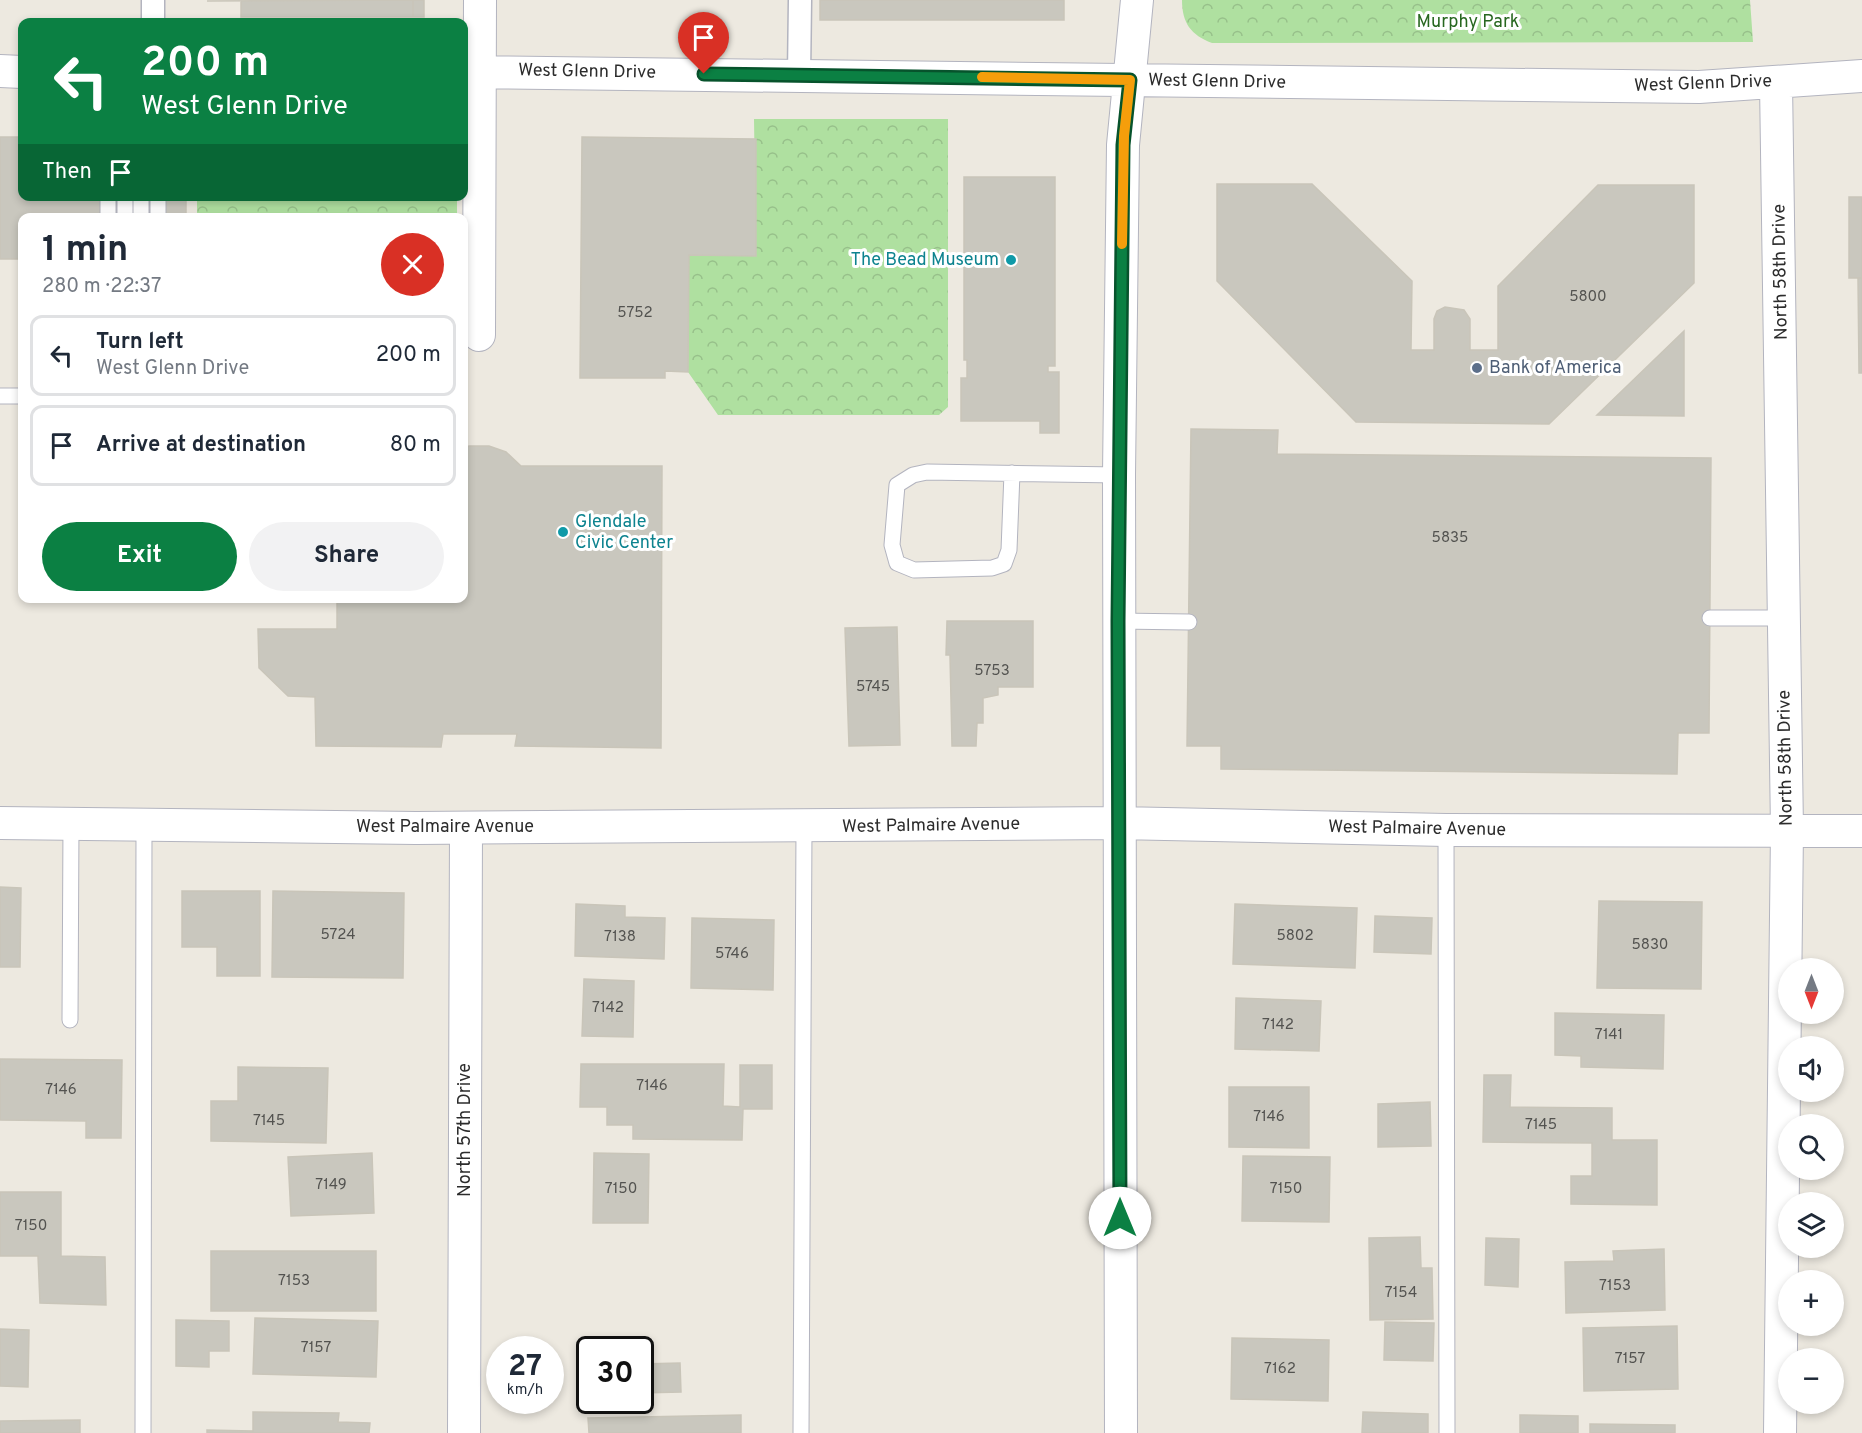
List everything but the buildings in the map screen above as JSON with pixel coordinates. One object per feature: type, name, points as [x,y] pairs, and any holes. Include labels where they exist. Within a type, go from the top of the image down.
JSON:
[{"type":"street","points":[[153,0],[153,18]]},
{"type":"street","points":[[471,336],[471,72],[480,0]]},
{"type":"street","points":[[799,75],[800,0]]},
{"type":"street","points":[[1120,1433],[1119,475],[1123,145],[1137,0]]},
{"type":"street","points":[[0,72],[18,72]]},
{"type":"street","name":"West Glenn Drive","points":[[471,72],[1687,87],[1862,76]]},
{"type":"street","name":"North 58th Drive","points":[[1776,83],[1787,830],[1780,1433]]},
{"type":"street","name":"West Palmaire Avenue","points":[[0,823],[466,828],[1118,824],[1446,830],[1862,831]]},
{"type":"street","name":"North 57th Drive","points":[[464,1433],[466,828]]},
{"type":"lane","points":[[0,396],[18,396]]},
{"type":"lane","points":[[1012,473],[1009,550],[1004,564],[992,568],[914,570],[897,563],[892,545],[897,485],[913,475],[927,472],[1012,473],[1119,475]]},
{"type":"lane","points":[[1710,618],[1785,618]]},
{"type":"lane","points":[[1118,621],[1189,622]]},
{"type":"lane","points":[[70,1020],[71,824]]},
{"type":"lane","points":[[143,1433],[144,825]]},
{"type":"lane","points":[[801,1433],[804,827]]},
{"type":"lane","points":[[1446,830],[1447,1433]]},
{"type":"green space","name":"Murphy Park","points":[[1182,0],[1750,0],[1753,42],[1212,43],[1198,36],[1189,27],[1182,8]]},
{"type":"green space","points":[[754,119],[948,119],[948,407],[939,415],[718,415],[688,372],[689,255],[756,255]]},
{"type":"green space","points":[[197,201],[457,201],[457,213],[197,213]]},
{"type":"slow traffic","points":[[982,77],[1130,80],[1124,136],[1122,244]]},
{"type":"place","name":"The Bead Museum","points":[[1011,260]]},
{"type":"place","name":"Bank of America","points":[[1477,368]]},
{"type":"place","name":"Glendale Civic Center","points":[[563,532]]},
{"type":"route","points":[[704,74],[1130,80],[1123,145],[1118,621],[1120,1218]]}]
